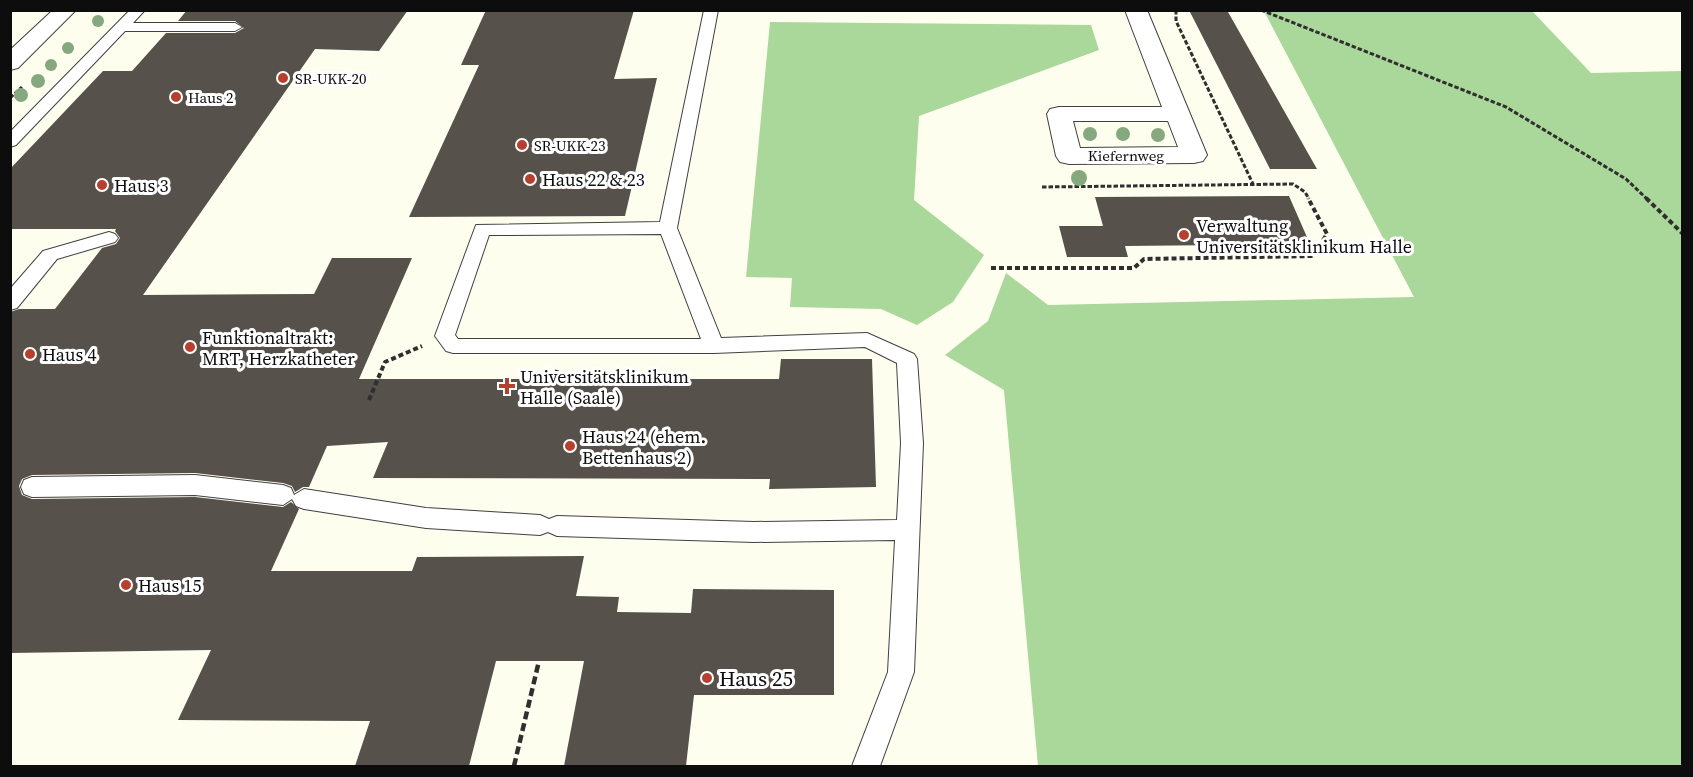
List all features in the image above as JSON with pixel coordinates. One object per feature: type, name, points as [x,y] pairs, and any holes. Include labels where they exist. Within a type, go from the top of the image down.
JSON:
[{"type":"street","points":[[10,63],[66,10]]},
{"type":"street","name":"Kiefernweg","points":[[1136,10],[1178,114],[1194,155],[1069,156],[1059,114],[1178,114]]},
{"type":"lane","points":[[10,142],[138,10]]},
{"type":"lane","points":[[711,10],[668,228],[714,346]]},
{"type":"lane","points":[[122,27],[236,27]]},
{"type":"lane","points":[[668,228],[482,230],[445,336],[453,346],[714,346],[867,340],[907,358],[912,443],[901,672],[866,766]]},
{"type":"lane","points":[[10,303],[50,255],[110,238]]},
{"type":"lane","points":[[32,488],[195,485],[293,497],[426,518],[548,525],[754,532],[908,530]]},
{"type":"path","points":[[1176,10],[1176,21],[1253,184]]},
{"type":"path","points":[[1261,10],[1506,107],[1626,179],[1683,233]]},
{"type":"path","points":[[991,268],[1134,268],[1144,259],[1313,256],[1328,234],[1305,192],[1293,184],[1042,187]]},
{"type":"path","points":[[369,400],[385,362],[445,336]]},
{"type":"path","points":[[514,766],[539,661]]},
{"type":"green space","points":[[1264,11],[1532,11],[1591,73],[1682,71],[1682,766],[1038,766],[1004,390],[945,355],[988,321],[1006,273],[1048,305],[1414,297]]},
{"type":"green space","points":[[770,22],[1091,25],[1099,50],[919,116],[914,200],[984,255],[953,302],[917,325],[881,309],[790,307],[792,278],[746,277]]},
{"type":"building","points":[[187,10],[408,10],[379,51],[315,49],[143,295],[314,294],[332,258],[412,258],[359,379],[779,379],[781,359],[872,359],[876,487],[769,489],[770,479],[373,478],[388,442],[327,446],[309,487],[303,487],[295,492],[292,486],[283,483],[195,473],[32,475],[22,479],[19,486],[22,495],[32,499],[195,497],[283,507],[291,502],[299,509],[271,571],[412,571],[417,557],[584,556],[576,596],[619,597],[617,612],[691,613],[693,589],[834,590],[834,695],[694,695],[686,766],[564,766],[584,661],[496,661],[469,766],[355,766],[370,721],[178,720],[211,650],[10,653],[10,312],[19,309],[55,309],[102,248],[116,244],[120,238],[116,229],[10,229],[10,169],[103,71],[132,71],[166,33],[235,33],[244,28],[235,21],[178,21]]},
{"type":"building","name":"Haus 22 & 23","points":[[486,10],[634,10],[614,79],[657,78],[625,216],[409,217],[479,65],[461,65]]},
{"type":"building","points":[[1190,12],[1228,12],[1317,169],[1270,169]]},
{"type":"building","name":"Verwaltung Universitätsklinikum Halle","points":[[1289,196],[1310,244],[1125,246],[1128,257],[1067,257],[1059,226],[1103,226],[1095,197]]},
{"type":"place","name":"SR-UKK-20","points":[[283,78]]},
{"type":"place","name":"Haus 2","points":[[176,97]]},
{"type":"place","name":"SR-UKK-23","points":[[522,145]]},
{"type":"place","name":"Haus 22 & 23","points":[[530,179]]},
{"type":"place","name":"Haus 3","points":[[102,185]]},
{"type":"place","name":"Verwaltung Universitätsklinikum Halle","points":[[1184,235]]},
{"type":"place","name":"Funktionaltrakt: MRT, Herzkatheter","points":[[190,347]]},
{"type":"place","name":"Haus 4","points":[[30,354]]},
{"type":"place","name":"Universitätsklinikum Halle (Saale)","points":[[507,386]]},
{"type":"place","name":"Haus 24 (ehem. Bettenhaus 2)","points":[[570,446]]},
{"type":"place","name":"Haus 15","points":[[126,585]]},
{"type":"place","name":"Haus 25","points":[[707,678]]}]
